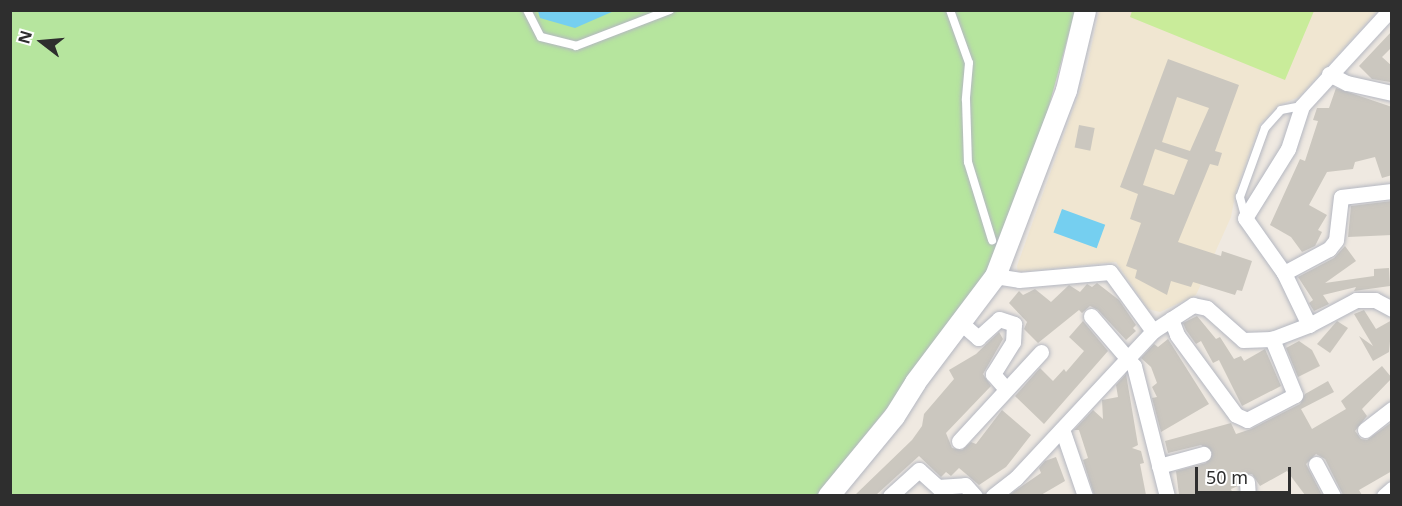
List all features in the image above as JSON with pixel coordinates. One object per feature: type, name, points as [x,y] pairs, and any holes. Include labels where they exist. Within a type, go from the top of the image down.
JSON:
[{"type":"street","points":[[828,495],[894,416],[915,382],[995,276],[1066,90],[1085,10]]},
{"type":"street","points":[[1309,325],[1284,273],[1245,218],[1288,150],[1302,106],[1390,10]]},
{"type":"street","points":[[1329,74],[1347,83],[1392,93]]},
{"type":"street","points":[[1284,273],[1329,249],[1336,240],[1341,197],[1392,191]]},
{"type":"street","points":[[995,276],[1019,280],[1110,272],[1153,331]]},
{"type":"street","points":[[993,495],[1062,429],[1153,331],[1193,305],[1207,308],[1243,340],[1272,339],[1309,325],[1356,300],[1375,300],[1392,309]]},
{"type":"street","points":[[1091,316],[1134,366],[1167,495]]},
{"type":"street","points":[[961,323],[978,338],[999,319],[1014,324],[1013,342],[993,374],[1005,387]]},
{"type":"street","points":[[1171,319],[1177,335],[1236,415],[1247,420],[1294,395],[1272,339]]},
{"type":"street","points":[[959,441],[1005,387],[1041,352]]},
{"type":"street","points":[[1365,430],[1392,410]]},
{"type":"street","points":[[1062,429],[1085,495]]},
{"type":"street","points":[[1160,466],[1203,454]]},
{"type":"street","points":[[1316,464],[1333,495]]},
{"type":"street","points":[[890,495],[919,470],[938,487],[965,485],[975,495]]},
{"type":"street","points":[[1384,495],[1392,489]]},
{"type":"lane","points":[[527,10],[541,37],[576,46],[670,10]]},
{"type":"lane","points":[[950,10],[969,63],[966,100],[968,162],[992,240]]},
{"type":"lane","points":[[1245,218],[1240,197],[1265,128],[1281,111],[1302,106]]},
{"type":"shaded area","points":[[1099,11],[1377,11],[1299,97],[1279,105],[1260,124],[1236,191],[1231,217],[1196,295],[1160,312],[1148,309],[1116,262],[1018,272],[1017,266],[1085,76]]},
{"type":"green space","points":[[1132,10],[1314,11],[1285,80],[1130,17]]},
{"type":"green space","points":[[10,11],[1075,11],[1047,113],[988,272],[897,396],[816,496],[11,495]]},
{"type":"water","points":[[538,10],[614,11],[575,28],[540,18]]},
{"type":"water","points":[[1062,209],[1105,225],[1097,248],[1053,232]]},
{"type":"building","points":[[1392,31],[1392,47],[1382,57],[1392,66],[1390,82],[1372,79],[1359,66]]},
{"type":"building","points":[[1168,59],[1239,85],[1215,151],[1222,153],[1218,166],[1210,164],[1178,242],[1221,256],[1222,251],[1252,261],[1242,291],[1237,290],[1235,295],[1193,282],[1191,287],[1171,281],[1167,295],[1135,278],[1137,270],[1126,266],[1141,223],[1130,219],[1138,194],[1120,187]],"holes":[[[1177,97],[1209,108],[1190,151],[1162,142]],[[1155,149],[1188,160],[1174,195],[1143,185]]]},
{"type":"building","points":[[1336,88],[1392,107],[1392,175],[1382,178],[1375,157],[1355,162],[1353,169],[1327,172],[1309,205],[1327,215],[1318,230],[1322,232],[1315,246],[1302,252],[1291,237],[1270,225],[1300,159],[1305,161],[1318,121],[1313,120],[1317,108],[1329,108]]},
{"type":"building","points":[[1079,125],[1095,128],[1090,151],[1075,148]]},
{"type":"building","points":[[1392,201],[1392,235],[1348,237],[1351,206]]},
{"type":"building","points":[[1345,246],[1356,261],[1325,283],[1374,276],[1374,269],[1389,268],[1390,286],[1354,291],[1356,287],[1323,295],[1329,304],[1314,311],[1309,303],[1313,300],[1298,277],[1334,258]]},
{"type":"building","points":[[1097,283],[1119,300],[1136,325],[1133,328],[1136,331],[1126,340],[1098,310],[1090,306],[1082,313],[1079,310],[1038,343],[1024,329],[1027,322],[1009,303],[1019,291],[1023,295],[1035,289],[1051,302],[1069,285],[1080,292],[1087,284],[1092,287]]},
{"type":"building","points":[[1364,310],[1376,329],[1392,320],[1389,352],[1373,361],[1359,336],[1373,346],[1354,314]]},
{"type":"building","points":[[1197,316],[1216,339],[1220,337],[1234,359],[1241,356],[1244,361],[1265,349],[1281,386],[1242,406],[1219,360],[1213,363],[1201,341],[1196,344],[1186,330],[1183,323]]},
{"type":"building","points":[[1083,321],[1108,351],[1044,424],[1015,396],[1040,368],[1053,381],[1064,369],[1066,372],[1084,351],[1069,337]]},
{"type":"building","points":[[1337,321],[1348,328],[1330,353],[1317,344]]},
{"type":"building","points":[[999,332],[1003,339],[983,374],[991,386],[946,433],[952,448],[962,450],[971,442],[976,444],[1002,410],[1031,435],[1006,467],[979,485],[959,468],[951,476],[946,472],[941,477],[919,456],[876,495],[855,495],[912,440],[922,426],[924,414],[954,379],[949,370],[976,354]]},
{"type":"building","points":[[1168,339],[1209,404],[1161,432],[1152,398],[1157,397],[1152,387],[1157,383],[1151,367],[1141,358],[1154,344],[1158,347]]},
{"type":"building","points":[[1299,341],[1312,350],[1320,366],[1298,377],[1286,348]]},
{"type":"building","points":[[1382,366],[1392,378],[1362,409],[1367,416],[1355,431],[1361,439],[1367,440],[1392,422],[1392,471],[1359,490],[1362,495],[1343,495],[1325,459],[1316,454],[1306,464],[1322,495],[1305,495],[1287,471],[1260,486],[1252,474],[1242,474],[1238,486],[1231,489],[1233,495],[1179,495],[1176,471],[1206,463],[1212,452],[1201,445],[1168,453],[1165,441],[1231,423],[1236,434],[1251,429],[1300,404],[1305,394],[1328,381],[1334,392],[1301,409],[1312,429],[1346,409],[1341,401]]},
{"type":"building","points":[[1126,374],[1138,445],[1132,448],[1141,451],[1144,463],[1140,464],[1146,495],[1094,495],[1083,460],[1088,458],[1079,430],[1074,430],[1093,410],[1103,419],[1102,400],[1118,397],[1116,385]]},
{"type":"building","points":[[1056,457],[1065,481],[1041,495],[1009,495],[1041,473],[1039,468],[1045,461]]}]
